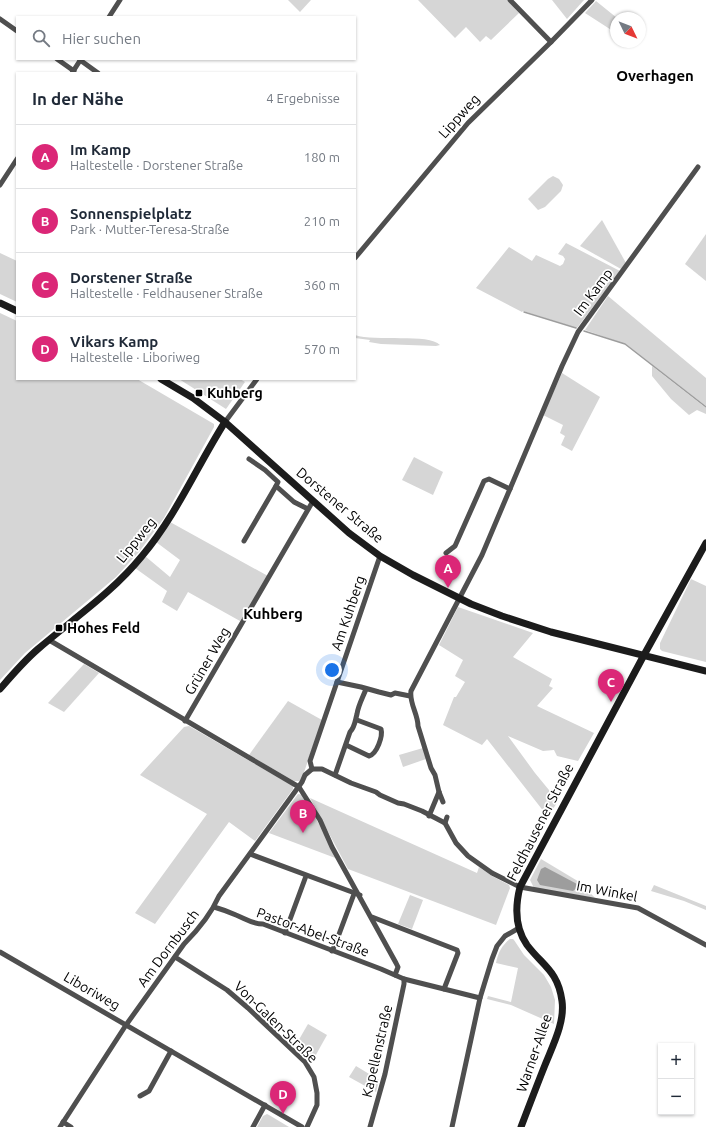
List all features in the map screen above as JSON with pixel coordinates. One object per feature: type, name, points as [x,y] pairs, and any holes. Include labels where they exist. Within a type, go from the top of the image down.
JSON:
[{"type":"street","points":[[110,16],[120,0]]},
{"type":"street","points":[[510,0],[551,42]]},
{"type":"street","name":"Lippweg","points":[[356,256],[468,123],[592,0]]},
{"type":"street","points":[[0,20],[16,30]]},
{"type":"street","points":[[58,60],[73,72],[81,60],[97,72]]},
{"type":"street","points":[[0,185],[16,161]]},
{"type":"street","name":"Im Kamp","points":[[410,696],[411,691],[482,555],[562,366],[578,332],[698,167]]},
{"type":"street","points":[[0,304],[16,311]]},
{"type":"street","name":"Dorstener Straße","points":[[163,380],[193,398],[225,422],[349,533],[380,556],[413,575],[460,598],[502,616],[551,632],[706,671]]},
{"type":"street","name":"Lippweg","points":[[0,689],[23,663],[101,598],[143,556],[168,521],[225,422],[256,380]]},
{"type":"street","points":[[244,541],[278,482],[249,459]]},
{"type":"street","points":[[446,553],[455,546],[484,481],[489,479],[510,489]]},
{"type":"street","points":[[276,486],[294,502],[308,509]]},
{"type":"street","name":"Grüner Weg","points":[[185,721],[313,501]]},
{"type":"street","name":"Feldhausener Straße","points":[[519,928],[516,908],[520,887],[644,655],[706,543]]},
{"type":"street","name":"Am Kuhberg","points":[[312,769],[310,761],[380,556]]},
{"type":"street","points":[[49,640],[299,787],[320,820],[357,895],[372,917],[398,966],[395,975]]},
{"type":"street","points":[[337,682],[391,695],[395,693],[410,696],[431,768],[435,775],[443,802]]},
{"type":"street","points":[[335,775],[357,720],[356,715],[366,689]]},
{"type":"street","points":[[346,745],[369,756],[373,755],[375,752],[382,733],[381,729],[357,720]]},
{"type":"street","points":[[299,787],[306,773],[312,769],[320,768],[398,803],[404,804],[445,824],[447,817]]},
{"type":"street","name":"Am Dornbusch","points":[[62,1125],[126,1025],[184,944],[214,907],[219,896],[299,787]]},
{"type":"street","points":[[429,816],[439,792]]},
{"type":"street","name":"Im Winkel","points":[[445,824],[459,847],[468,856],[492,873],[520,887],[638,908],[706,945]]},
{"type":"street","points":[[250,854],[357,895]]},
{"type":"street","points":[[285,933],[306,876]]},
{"type":"street","points":[[332,951],[357,895]]},
{"type":"street","name":"Pastor-Abel-Straße","points":[[214,907],[238,915],[244,920],[256,924],[263,924],[404,979],[480,998]]},
{"type":"street","points":[[372,917],[457,950],[458,953],[444,989]]},
{"type":"street","points":[[452,1127],[480,998],[492,959],[497,946],[505,936],[519,928]]},
{"type":"street","name":"Warner-Allee","points":[[519,928],[526,944],[548,967],[554,977],[563,1005],[559,1027],[521,1127]]},
{"type":"street","name":"Liboriweg","points":[[0,952],[302,1127]]},
{"type":"street","name":"Von-Galen-Straße","points":[[175,957],[227,990],[305,1062],[314,1077],[317,1092],[317,1105],[307,1127]]},
{"type":"street","name":"Kapellenstraße","points":[[370,1127],[385,1074],[404,979]]},
{"type":"street","points":[[140,1096],[149,1092],[171,1051]]},
{"type":"street","points":[[253,1127],[265,1105]]},
{"type":"street","points":[[62,1125],[71,1127]]},
{"type":"shaded area","points":[[288,0],[311,0],[300,12]]},
{"type":"shaded area","points":[[418,0],[507,0],[519,13],[491,40],[486,36],[480,42],[466,27],[455,38]]},
{"type":"shaded area","points":[[552,0],[584,0],[567,19]]},
{"type":"shaded area","points":[[596,1],[610,12],[610,29],[585,13]]},
{"type":"shaded area","points":[[553,176],[559,179],[563,185],[561,191],[545,207],[538,210],[528,199]]},
{"type":"shaded area","points":[[602,220],[626,263],[621,269],[580,246]]},
{"type":"shaded area","points":[[706,234],[706,281],[685,264]]},
{"type":"shaded area","points":[[566,243],[620,271],[577,328],[523,311],[522,312],[476,288],[509,247],[532,261],[536,255],[560,266],[563,264],[565,259],[563,256],[558,254]]},
{"type":"shaded area","points":[[0,253],[16,261],[16,302],[0,294]]},
{"type":"shaded area","points":[[608,296],[706,378],[706,406],[625,344],[585,330]]},
{"type":"shaded area","points":[[0,313],[16,321],[16,380],[139,380],[214,424],[214,427],[164,518],[139,552],[116,577],[25,653],[0,680]]},
{"type":"shaded area","points":[[356,335],[375,338],[425,339],[434,341],[440,345],[381,344],[369,342],[370,340],[356,338]]},
{"type":"shaded area","points":[[652,366],[706,408],[706,414],[697,410],[689,415],[671,399],[652,376]]},
{"type":"shaded area","points":[[562,373],[600,397],[572,451],[561,445],[565,436],[560,433],[563,425],[543,415]]},
{"type":"shaded area","points":[[181,380],[242,380],[245,382],[226,409]]},
{"type":"shaded area","points":[[414,457],[443,472],[433,495],[402,480]]},
{"type":"shaded area","points":[[170,522],[268,576],[240,621],[188,592],[177,611],[162,602],[167,591],[135,568],[145,556],[170,577],[180,560],[156,542]]},
{"type":"shaded area","points":[[691,579],[706,586],[706,662],[662,651],[660,649],[660,643]]},
{"type":"shaded area","points":[[458,607],[533,633],[513,657],[552,679],[549,686],[553,688],[537,706],[594,733],[578,761],[557,756],[554,750],[543,751],[508,736],[558,801],[548,817],[487,739],[482,745],[443,725],[454,697],[456,697],[465,682],[455,676],[463,660],[439,645]]},
{"type":"shaded area","points":[[84,664],[99,673],[64,712],[48,703]]},
{"type":"shaded area","points":[[288,701],[322,720],[301,781],[294,781],[249,755]]},
{"type":"shaded area","points":[[189,726],[293,786],[293,789],[255,841],[229,822],[155,924],[135,913],[207,814],[140,775],[184,727]]},
{"type":"shaded area","points":[[423,748],[426,759],[403,767],[399,755]]},
{"type":"shaded area","points":[[298,794],[303,795],[338,859],[269,833]]},
{"type":"shaded area","points":[[310,798],[477,873],[479,867],[509,885],[510,888],[496,925],[348,869]]},
{"type":"shaded area","points":[[541,859],[581,883],[595,898],[534,888],[530,880]]},
{"type":"shaded area","points":[[545,867],[577,884],[578,887],[573,891],[540,885],[537,880],[541,869]]},
{"type":"shaded area","points":[[654,885],[706,906],[706,910],[684,901],[651,891]]},
{"type":"shaded area","points":[[410,895],[423,900],[412,929],[398,924]]},
{"type":"shaded area","points":[[510,939],[514,940],[524,955],[544,975],[551,987],[555,1000],[554,1024],[511,1005],[487,999],[488,996],[511,1002],[518,968],[496,963],[501,950]]},
{"type":"shaded area","points":[[308,1024],[327,1035],[313,1060],[297,1043]]},
{"type":"shaded area","points":[[356,1066],[379,1080],[376,1092],[349,1077]]},
{"type":"shaded area","points":[[267,1114],[289,1127],[257,1127],[263,1116]]},
{"type":"waterway","points":[[524,312],[576,328]]},
{"type":"waterway","points":[[584,331],[625,344],[706,407]]},
{"type":"place","name":"Kuhberg","points":[[199,393]]},
{"type":"place","name":"Im Kamp","points":[[448,588]]},
{"type":"place","name":"Hohes Feld","points":[[59,628]]},
{"type":"place","name":"Dorstener Straße","points":[[611,702]]},
{"type":"place","name":"Sonnenspielplatz","points":[[303,833]]},
{"type":"place","name":"Vikars Kamp","points":[[283,1114]]},
{"type":"district","name":"Overhagen","points":[[655,75]]},
{"type":"district","name":"Kuhberg","points":[[273,613]]}]
